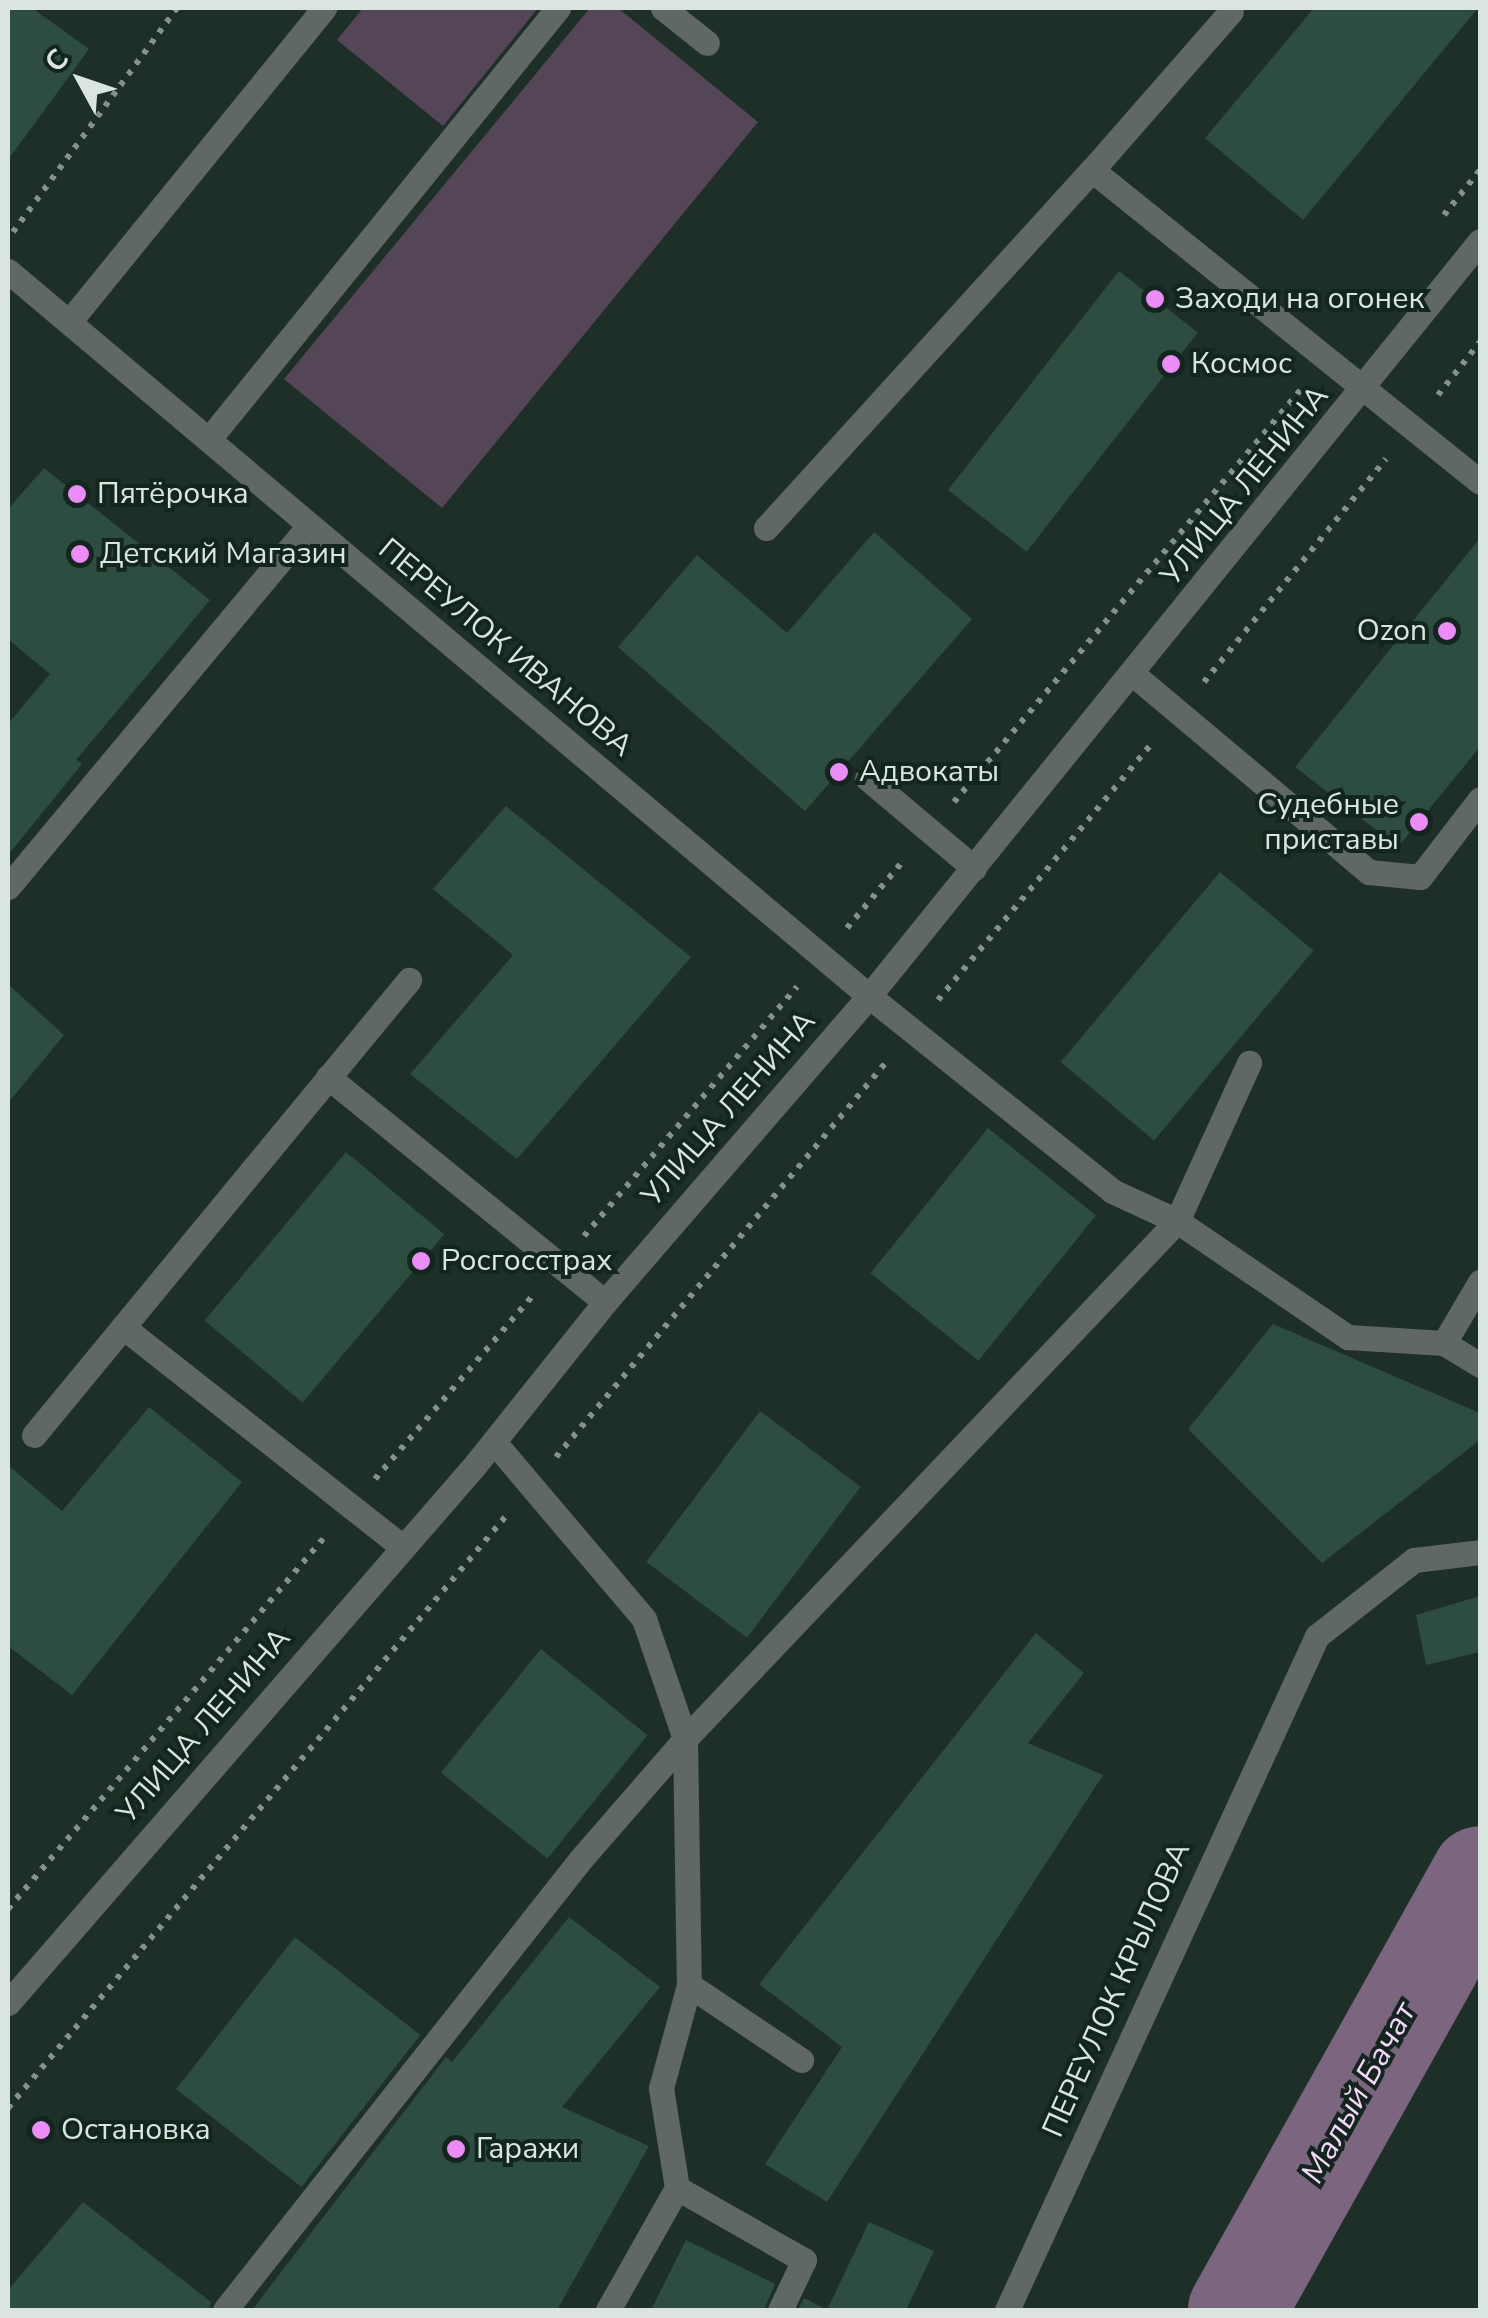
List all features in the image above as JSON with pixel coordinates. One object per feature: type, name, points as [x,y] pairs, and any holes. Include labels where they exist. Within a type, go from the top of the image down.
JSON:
[{"type":"street","points":[[69,322],[324,8]]},
{"type":"street","points":[[209,439],[558,8]]},
{"type":"street","points":[[663,8],[706,43]]},
{"type":"street","points":[[766,528],[1231,11]]},
{"type":"street","points":[[1092,170],[1479,479]]},
{"type":"street","name":"УЛИЦА ЛЕНИНА","points":[[8,2003],[494,1442],[605,1302],[869,996],[1134,675],[1480,241]]},
{"type":"street","name":"ПЕРЕУЛОК ИВАНОВА","points":[[8,271],[869,996],[1112,1191],[1176,1221],[1348,1336],[1444,1342]]},
{"type":"street","points":[[8,887],[308,526]]},
{"type":"street","points":[[1134,675],[1368,872],[1420,877],[1480,799]]},
{"type":"street","points":[[868,778],[974,868]]},
{"type":"street","points":[[34,1435],[409,980]]},
{"type":"street","points":[[225,2310],[580,1860],[685,1739],[1176,1221],[1248,1063]]},
{"type":"street","points":[[328,1077],[605,1302]]},
{"type":"street","points":[[1480,1282],[1444,1342],[1480,1365]]},
{"type":"street","points":[[124,1327],[401,1546]]},
{"type":"street","points":[[494,1442],[644,1618],[685,1739],[688,1984],[661,2088],[677,2188],[608,2310]]},
{"type":"street","name":"ПЕРЕУЛОК КРЫЛОВА","points":[[1006,2310],[1286,1696],[1317,1636],[1414,1560],[1480,1552]]},
{"type":"street","points":[[688,1984],[800,2060]]},
{"type":"street","points":[[677,2188],[804,2260],[780,2310]]},
{"type":"path","points":[[8,240],[177,8]]},
{"type":"path","points":[[8,2108],[914,1030],[1480,342]]},
{"type":"path","points":[[8,1909],[1174,544]]},
{"type":"shaded area","points":[[363,8],[538,8],[443,126],[337,40]]},
{"type":"shaded area","points":[[590,8],[618,8],[758,122],[442,508],[284,379]]},
{"type":"building","points":[[8,8],[32,8],[89,49],[8,160]]},
{"type":"building","points":[[1314,8],[1478,8],[1303,220],[1205,138]]},
{"type":"building","points":[[1119,271],[1198,333],[1027,552],[948,490]]},
{"type":"building","name":"Детский Магазин","points":[[44,468],[210,600],[76,760],[82,764],[8,855],[8,724],[50,674],[8,639],[8,509]]},
{"type":"building","points":[[874,532],[972,619],[805,811],[618,647],[697,555],[787,633]]},
{"type":"building","points":[[1480,538],[1480,747],[1398,847],[1295,767]]},
{"type":"building","points":[[506,806],[691,957],[517,1159],[410,1074],[513,955],[433,889]]},
{"type":"building","points":[[1220,872],[1313,950],[1154,1140],[1061,1062]]},
{"type":"building","points":[[8,984],[64,1035],[8,1103]]},
{"type":"building","points":[[988,1128],[1096,1215],[978,1361],[870,1273]]},
{"type":"building","points":[[346,1152],[444,1234],[303,1403],[205,1321]]},
{"type":"building","points":[[1273,1324],[1480,1413],[1480,1440],[1322,1563],[1188,1429]]},
{"type":"building","points":[[149,1407],[242,1482],[72,1695],[8,1646],[8,1465],[62,1511]]},
{"type":"building","points":[[760,1411],[861,1487],[747,1638],[646,1562]]},
{"type":"building","points":[[1480,1596],[1480,1652],[1426,1665],[1416,1615]]},
{"type":"building","points":[[1036,1633],[1084,1673],[1028,1743],[1103,1775],[827,2202],[765,2164],[842,2047],[759,1984]]},
{"type":"building","points":[[541,1649],[647,1735],[547,1859],[441,1773]]},
{"type":"building","name":"Гаражи","points":[[569,1917],[660,1987],[562,2107],[649,2146],[557,2310],[252,2310],[446,2057],[452,2062]]},
{"type":"building","points":[[295,1937],[420,2035],[301,2187],[176,2089]]},
{"type":"building","points":[[83,2202],[211,2302],[209,2310],[8,2310],[8,2290]]},
{"type":"building","points":[[869,2222],[934,2251],[906,2310],[827,2310]]},
{"type":"building","points":[[686,2240],[775,2284],[764,2310],[651,2310]]},
{"type":"building","points":[[804,2298],[827,2310],[798,2310]]},
{"type":"waterway","name":"Малый Бачат","points":[[1237,2310],[1480,1875]]},
{"type":"place","name":"Заходи на огонек","points":[[1155,299]]},
{"type":"place","name":"Космос","points":[[1171,364]]},
{"type":"place","name":"Пятёрочка","points":[[77,494]]},
{"type":"place","name":"Детский Магазин","points":[[80,554]]},
{"type":"place","name":"Ozon","points":[[1447,631]]},
{"type":"place","name":"Адвокаты","points":[[839,772]]},
{"type":"place","name":"Судебные приставы","points":[[1419,822]]},
{"type":"place","name":"Росгосстрах","points":[[421,1261]]},
{"type":"place","name":"Остановка","points":[[41,2130]]},
{"type":"place","name":"Гаражи","points":[[456,2149]]}]
